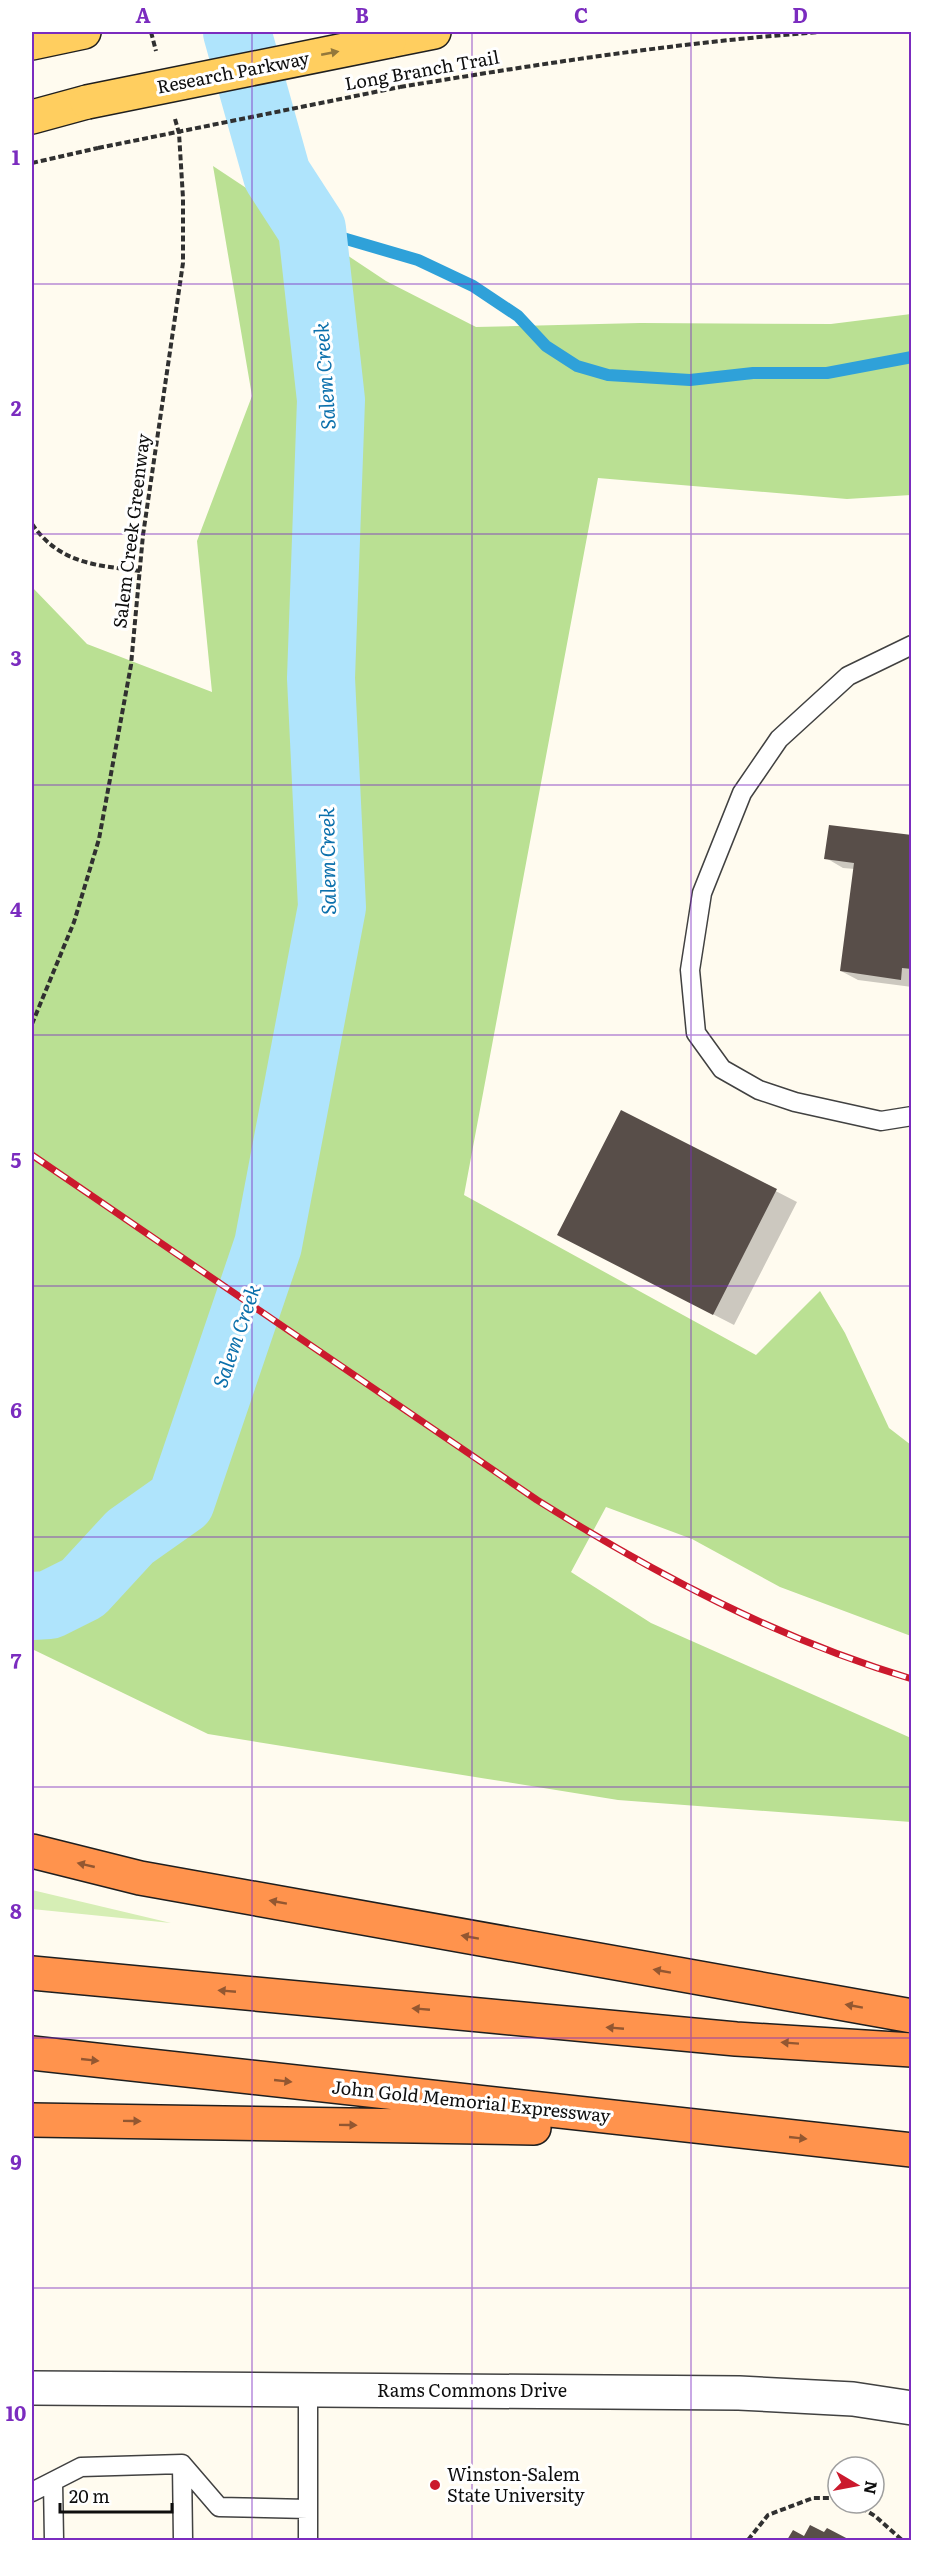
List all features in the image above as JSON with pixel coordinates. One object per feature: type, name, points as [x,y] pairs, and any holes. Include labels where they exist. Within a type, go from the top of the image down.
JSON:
[{"type":"highway","points":[[32,1851],[140,1878],[912,2016]]},
{"type":"highway","points":[[32,1973],[736,2039],[912,2050]]},
{"type":"highway","name":"John Gold Memorial Expressway","points":[[32,2053],[912,2150]]},
{"type":"highway","points":[[32,2120],[740,2132]]},
{"type":"main road","name":"Research Parkway","points":[[32,117],[87,102],[434,32]]},
{"type":"main road","points":[[32,43],[78,33]]},
{"type":"street","name":"Rams Commons Drive","points":[[32,2388],[739,2393],[853,2399],[912,2408]]},
{"type":"lane","points":[[912,645],[848,676],[779,739],[742,793],[702,893],[690,970],[696,1033],[722,1069],[759,1090],[795,1102],[881,1121],[912,1116]]},
{"type":"lane","points":[[308,2390],[308,2541]]},
{"type":"lane","points":[[182,2464],[219,2506],[308,2509]]},
{"type":"lane","points":[[32,2492],[81,2467],[182,2464]]},
{"type":"lane","points":[[182,2464],[183,2541]]},
{"type":"lane","points":[[53,2482],[54,2541]]},
{"type":"path","points":[[151,32],[157,54]]},
{"type":"path","name":"Long Branch Trail","points":[[32,163],[400,87],[588,56],[740,38],[821,32]]},
{"type":"path","name":"Salem Creek Greenway","points":[[32,1024],[74,922],[99,839],[131,665],[156,436],[183,263],[179,133],[173,111]]},
{"type":"path","points":[[32,524],[40,536],[60,554],[97,566],[140,571]]},
{"type":"path","points":[[748,2541],[768,2515],[813,2498],[826,2498]]},
{"type":"path","points":[[873,2515],[902,2541]]},
{"type":"green space","points":[[213,166],[386,281],[476,327],[640,323],[831,324],[911,314],[911,495],[847,499],[598,478],[464,1195],[756,1355],[820,1291],[845,1333],[889,1428],[911,1445],[911,1636],[780,1587],[692,1539],[606,1507],[571,1572],[651,1623],[911,1738],[911,1822],[618,1800],[208,1734],[32,1649],[32,587],[87,644],[212,692],[197,541],[252,396]]},
{"type":"green space","points":[[32,1890],[171,1923],[32,1909]]},
{"type":"building","points":[[829,825],[912,835],[912,969],[902,968],[901,980],[840,971],[854,863],[824,859]]},
{"type":"building","points":[[621,1110],[777,1189],[713,1315],[557,1235]]},
{"type":"building","points":[[810,2525],[824,2532],[827,2528],[850,2540],[787,2540],[793,2530],[804,2536]]},
{"type":"waterway","name":"Salem Creek","points":[[32,1606],[49,1605],[83,1588],[130,1537],[181,1501],[268,1245],[332,907],[321,678],[331,400],[312,229],[277,175],[237,32]]},
{"type":"waterway","points":[[312,229],[418,260],[473,286],[518,316],[546,346],[577,366],[608,375],[690,380],[753,373],[827,373],[912,357]]},
{"type":"railway","points":[[32,1155],[537,1500],[581,1527],[672,1579],[718,1602],[813,1645],[912,1679]]},
{"type":"place","name":"Winston-Salem State University","points":[[435,2485]]}]
